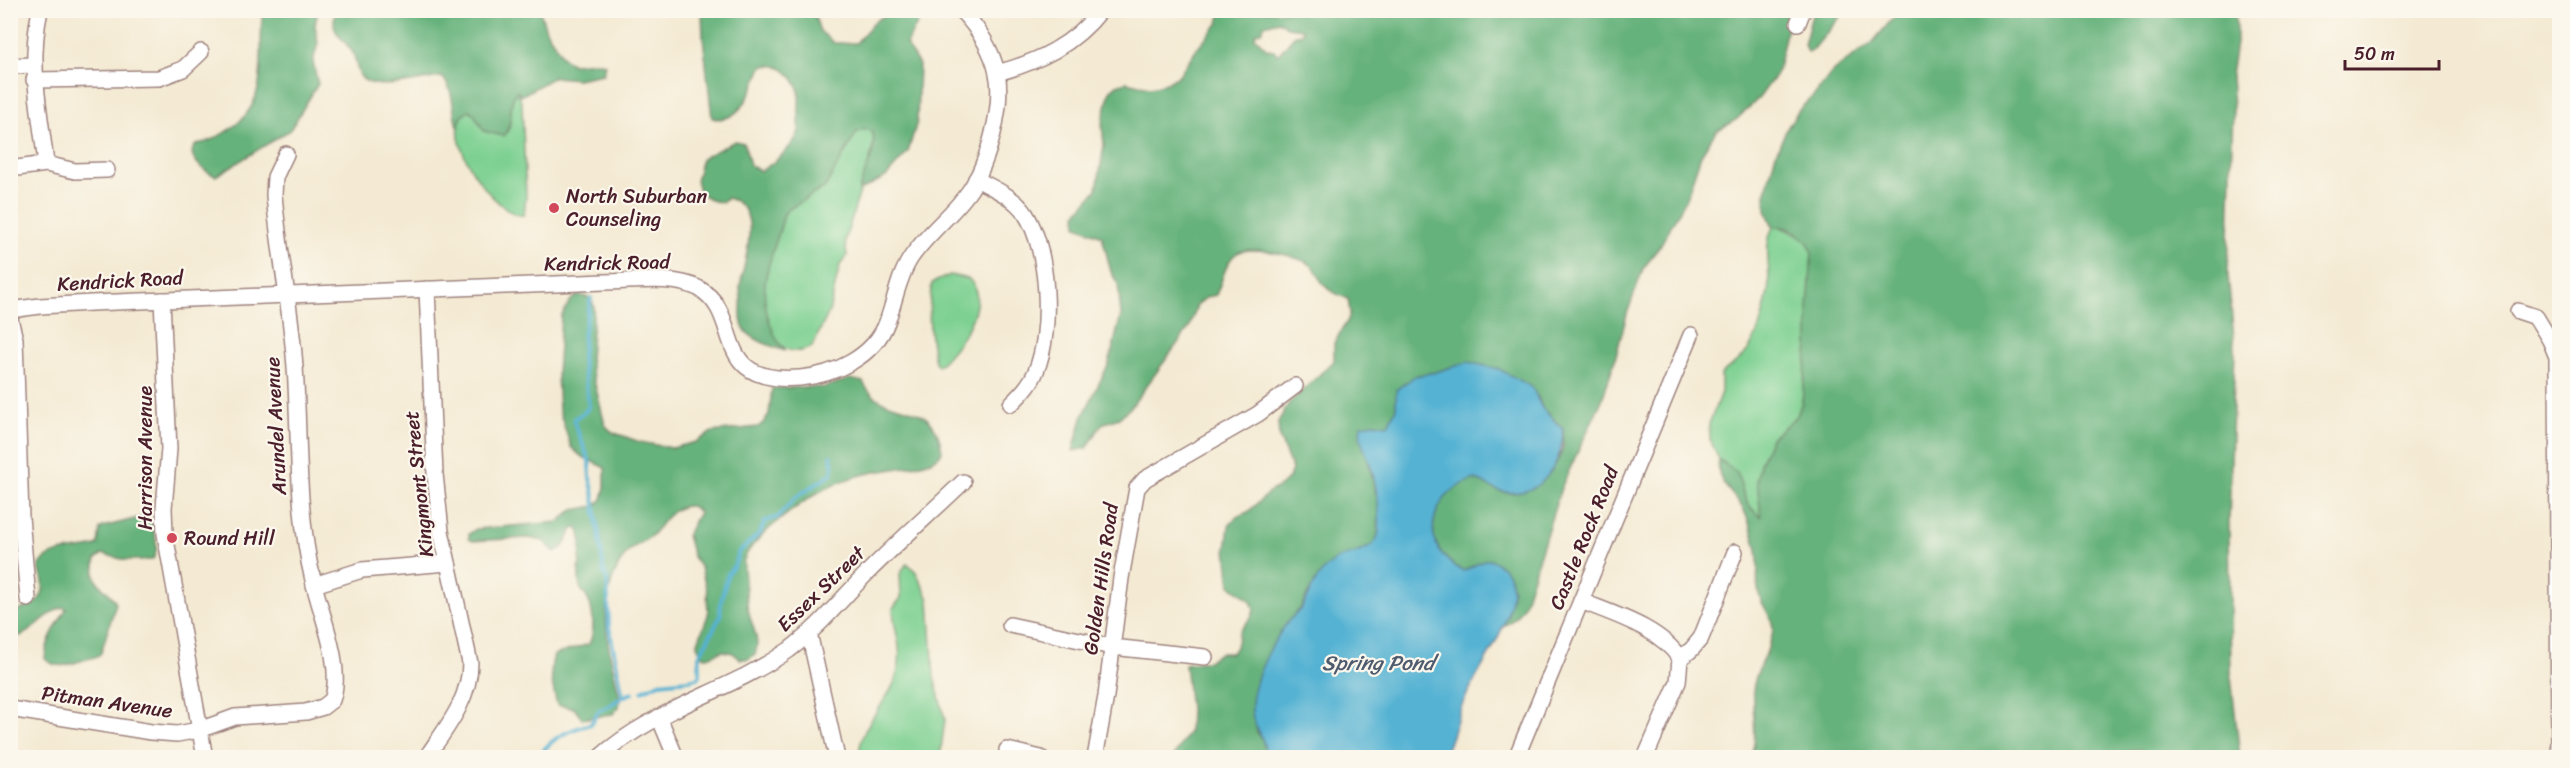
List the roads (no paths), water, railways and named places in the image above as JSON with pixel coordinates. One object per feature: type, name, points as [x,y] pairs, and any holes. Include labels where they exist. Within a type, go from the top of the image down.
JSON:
[{"type":"street","points":[[40,10],[34,39],[34,73],[46,164]]},
{"type":"street","name":"Kendrick Road","points":[[10,310],[40,306],[162,300],[661,281],[687,284],[704,292],[717,305],[731,345],[745,365],[772,377],[816,375],[848,364],[861,356],[875,342],[887,323],[897,286],[907,264],[923,241],[969,191],[976,179],[994,123],[998,102],[997,73],[982,38],[961,10]]},
{"type":"street","points":[[997,73],[1032,63],[1051,54],[1075,36],[1101,10]]},
{"type":"street","points":[[10,66],[34,73],[159,78],[183,69],[201,52]]},
{"type":"street","name":"Arundel Avenue","points":[[286,154],[276,173],[273,188],[288,295],[295,367],[300,495],[314,585],[331,647],[335,678],[333,698]]},
{"type":"street","points":[[10,169],[46,164],[75,171],[107,170]]},
{"type":"street","points":[[976,179],[1006,195],[1025,213],[1033,229],[1043,267],[1047,316],[1041,359],[1029,384],[1011,404]]},
{"type":"street","name":"Kingmont Street","points":[[426,758],[460,706],[469,682],[471,663],[441,531],[435,474],[427,289]]},
{"type":"street","name":"Harrison Avenue","points":[[162,300],[169,449],[164,518],[205,758]]},
{"type":"street","points":[[2518,311],[2536,317],[2558,357],[2559,758]]},
{"type":"street","points":[[10,319],[15,339],[21,517],[28,599]]},
{"type":"street","name":"Castle Rock Road","points":[[1516,758],[1692,335]]},
{"type":"street","name":"Golden Hills Road","points":[[1095,758],[1134,495],[1139,484],[1258,414],[1295,386]]},
{"type":"street","name":"Essex Street","points":[[599,758],[629,733],[755,670],[809,633],[869,571],[963,482]]},
{"type":"street","points":[[1680,659],[1701,638],[1735,552]]},
{"type":"street","points":[[314,585],[362,570],[448,563]]},
{"type":"street","points":[[1581,601],[1646,630],[1669,646],[1680,659],[1678,682],[1645,758]]},
{"type":"street","points":[[1010,625],[1112,647],[1205,657]]},
{"type":"street","points":[[809,633],[837,758]]},
{"type":"street","name":"Pitman Avenue","points":[[10,709],[151,732],[177,734],[199,730],[236,717],[316,710],[329,704],[333,698]]},
{"type":"street","points":[[659,717],[676,758]]},
{"type":"street","points":[[1007,750],[1041,758]]},
{"type":"water","name":"Spring Pond","points":[[1468,362],[1499,369],[1532,387],[1542,408],[1563,429],[1559,454],[1548,475],[1540,483],[1530,489],[1505,492],[1493,489],[1475,479],[1459,486],[1438,508],[1434,522],[1434,536],[1439,549],[1449,561],[1464,571],[1484,560],[1492,560],[1508,573],[1512,590],[1510,606],[1504,623],[1462,705],[1443,757],[1265,757],[1264,743],[1253,718],[1252,700],[1268,653],[1287,623],[1302,607],[1327,566],[1338,559],[1371,546],[1378,535],[1379,510],[1376,489],[1361,440],[1361,425],[1374,423],[1388,425],[1396,408],[1396,390],[1415,376]]},
{"type":"waterway","points":[[591,298],[584,330],[582,359],[589,406],[585,412],[575,418],[574,422],[589,460],[607,580],[609,627],[623,697]]},
{"type":"waterway","points":[[642,691],[659,683],[697,678],[700,674],[699,656],[720,617],[721,601],[728,573],[734,566],[739,552],[760,533],[765,521],[778,517],[795,498],[831,474],[833,468],[831,456]]},
{"type":"waterway","points":[[539,758],[554,740],[591,724],[599,710],[633,693]]},
{"type":"place","name":"North Suburban Counseling","points":[[554,208]]},
{"type":"place","name":"Round Hill","points":[[172,538]]}]
